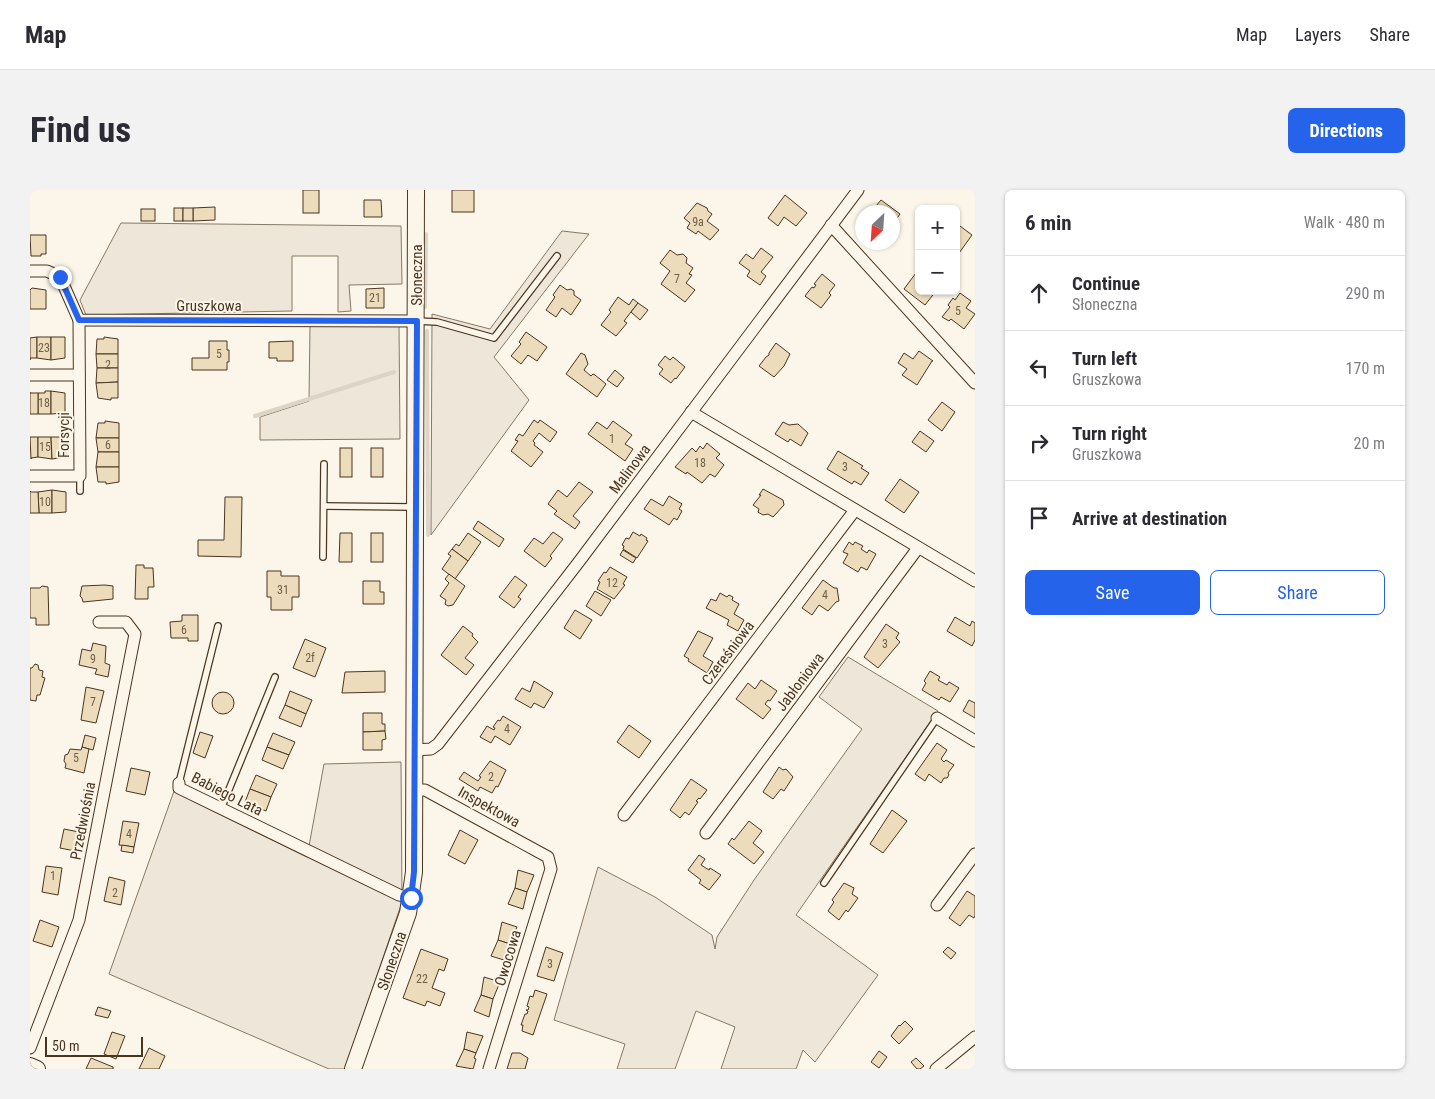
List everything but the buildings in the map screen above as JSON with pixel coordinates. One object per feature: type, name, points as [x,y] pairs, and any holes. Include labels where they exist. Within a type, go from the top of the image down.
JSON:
[{"type":"street","name":"Słoneczna","points":[[353,1069],[406,922],[414,872],[416,190]]},
{"type":"street","name":"Malinowa","points":[[414,750],[431,749],[438,744],[578,563],[858,190]]},
{"type":"street","points":[[831,225],[975,383]]},
{"type":"street","points":[[30,271],[48,271],[60,277],[79,320]]},
{"type":"street","name":"Gruszkowa","points":[[79,320],[417,321]]},
{"type":"street","name":"Forsycji","points":[[30,476],[80,476],[79,320]]},
{"type":"street","points":[[30,375],[79,375]]},
{"type":"street","points":[[691,412],[975,581]]},
{"type":"street","name":"Czereśniowa","points":[[624,814],[855,510]]},
{"type":"street","name":"Jabłoniowa","points":[[706,833],[918,548]]},
{"type":"street","name":"Przedwiośnia","points":[[30,1048],[79,920],[135,634],[126,622],[99,622]]},
{"type":"street","points":[[937,718],[975,741]]},
{"type":"street","name":"Babiego Lata","points":[[179,783],[180,788],[221,809],[399,895],[411,898]]},
{"type":"street","name":"Inspektowa","points":[[414,790],[425,790],[548,857]]},
{"type":"street","points":[[937,905],[975,854]]},
{"type":"street","name":"Owocowa","points":[[489,1069],[551,869],[548,857]]},
{"type":"street","points":[[936,1069],[975,1037]]},
{"type":"street","points":[[30,1066],[37,1069]]},
{"type":"lane","points":[[417,321],[436,322],[494,338],[557,256]]},
{"type":"lane","points":[[323,557],[324,464]]},
{"type":"lane","points":[[80,476],[80,491]]},
{"type":"lane","points":[[324,506],[415,507]]},
{"type":"lane","name":"Babiego Lata","points":[[179,783],[218,626]]},
{"type":"lane","points":[[221,809],[275,677]]},
{"type":"lane","points":[[824,883],[937,718]]},
{"type":"shaded area","points":[[121,223],[401,226],[402,284],[349,285],[351,311],[338,312],[338,256],[292,256],[292,311],[86,315],[80,300]]},
{"type":"shaded area","points":[[562,231],[589,234],[494,357],[529,400],[431,535],[432,314],[490,329]]},
{"type":"shaded area","points":[[310,326],[399,326],[400,439],[260,440],[260,417],[309,401]]},
{"type":"shaded area","points":[[848,657],[938,711],[796,915],[878,975],[815,1062],[803,1050],[796,1069],[721,1069],[735,1027],[696,1011],[675,1069],[617,1069],[625,1044],[554,1020],[598,867],[655,897],[712,935],[715,949],[717,937],[754,880],[862,729],[819,697]]},
{"type":"shaded area","points":[[401,762],[402,902],[345,1069],[329,1069],[109,974],[174,791],[307,857],[324,764]]},
{"type":"waterway","points":[[425,307],[426,234]]},
{"type":"waterway","points":[[427,331],[428,535]]},
{"type":"waterway","points":[[260,415],[255,416],[394,372]]},
{"type":"route","points":[[60,277],[79,320],[417,321],[414,872],[411,898]]}]
